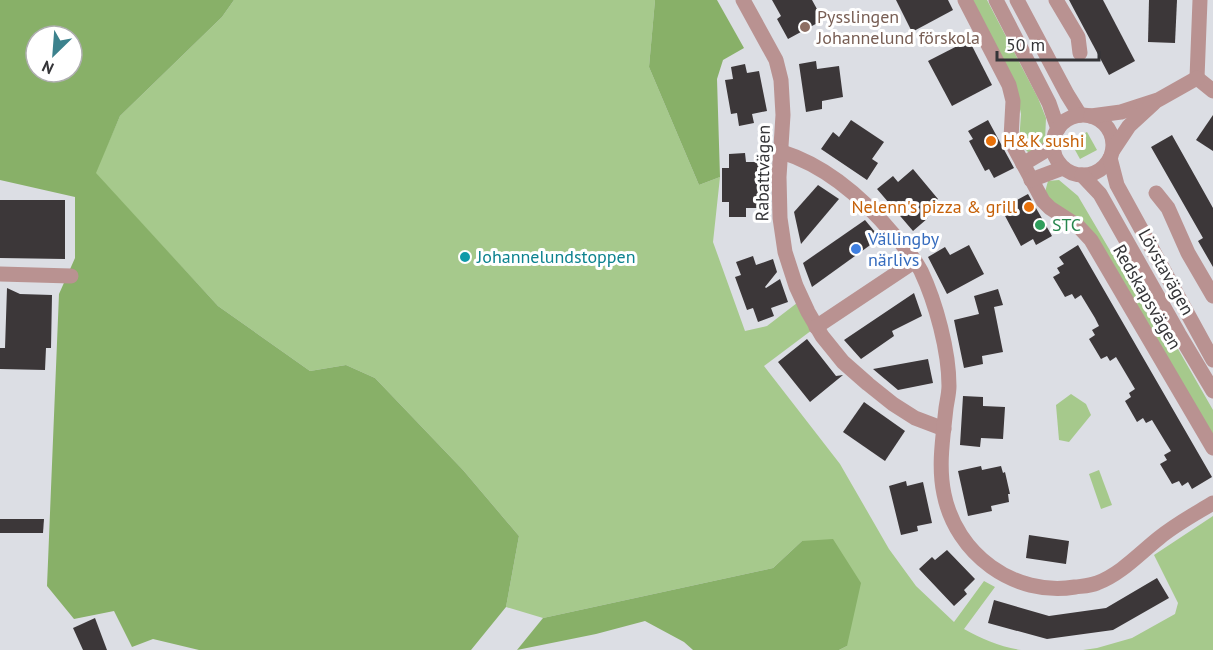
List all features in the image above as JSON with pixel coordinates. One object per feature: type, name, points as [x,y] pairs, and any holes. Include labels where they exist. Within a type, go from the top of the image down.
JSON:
[{"type":"street","name":"Rabattvägen","points":[[743,0],[776,60],[781,80],[783,115],[779,177],[780,218],[785,252],[796,286],[816,327],[843,362],[893,404],[915,418],[944,429]]},
{"type":"street","name":"Redskapsvägen","points":[[965,0],[1009,85],[1013,101],[1011,138],[1031,180],[1043,201],[1078,226],[1091,240],[1213,448]]},
{"type":"street","points":[[996,0],[1050,103],[1058,129]]},
{"type":"street","name":"Lövstavägen","points":[[1017,0],[1067,94],[1085,116],[1100,120],[1111,134],[1113,142],[1111,154],[1117,185],[1213,360]]},
{"type":"street","points":[[1056,0],[1078,37],[1080,53]]},
{"type":"street","points":[[1197,78],[1200,0]]},
{"type":"street","points":[[1158,100],[1129,126],[1103,167],[1094,173],[1076,174],[1063,168],[1058,162],[1053,147],[1054,138],[1058,129],[1071,117],[1121,112],[1158,100],[1197,78]]},
{"type":"street","points":[[1197,78],[1213,91]]},
{"type":"street","points":[[1023,164],[1053,147]]},
{"type":"street","points":[[782,152],[809,162],[858,197],[881,219],[915,261],[934,306],[944,344],[949,386],[941,480],[944,498],[959,534],[998,573],[1035,587],[1053,589],[1096,584],[1130,563],[1161,536],[1213,503]]},
{"type":"street","points":[[1031,180],[1063,168]]},
{"type":"street","name":"Lövstavägen","points":[[1083,175],[1100,194],[1213,391]]},
{"type":"street","points":[[1156,193],[1168,208],[1188,253],[1213,296]]},
{"type":"street","points":[[816,327],[915,261]]},
{"type":"street","points":[[0,274],[71,276]]},
{"type":"green space","points":[[0,0],[234,0],[222,17],[120,116],[96,173],[218,306],[310,371],[346,365],[375,378],[463,470],[519,536],[506,607],[471,650],[199,650],[153,639],[132,647],[114,611],[74,619],[47,586],[59,294],[75,258],[75,197],[0,180]]},
{"type":"green space","points":[[234,0],[655,0],[649,67],[699,185],[720,177],[713,242],[745,331],[767,326],[797,303],[812,330],[764,366],[840,464],[889,549],[916,586],[954,622],[984,581],[995,587],[964,629],[991,642],[1021,650],[839,650],[847,646],[802,541],[773,568],[543,618],[506,607],[519,536],[463,470],[375,378],[346,365],[310,371],[218,306],[95,173],[120,116],[222,17]]},
{"type":"green space","points":[[655,0],[717,0],[744,48],[723,60],[717,79],[720,177],[699,185],[649,67]]},
{"type":"green space","points":[[970,0],[987,0],[1038,98],[1046,118],[1045,141],[1039,149],[1029,153],[1019,143],[1021,114],[1015,85]]},
{"type":"green space","points":[[1087,132],[1097,150],[1080,159],[1070,141]]},
{"type":"green space","points":[[1059,180],[1078,196],[1152,322],[1174,342],[1213,410],[1213,437],[1088,228],[1051,201],[1045,192],[1048,181]]},
{"type":"green space","points":[[1071,394],[1086,404],[1091,415],[1069,442],[1059,440],[1056,405]]},
{"type":"green space","points":[[1099,470],[1112,505],[1101,509],[1089,474]]},
{"type":"green space","points":[[1213,516],[1213,650],[1083,650],[1132,638],[1175,614],[1178,603],[1154,555]]},
{"type":"green space","points":[[833,539],[861,583],[847,646],[839,650],[693,650],[684,642],[645,621],[596,634],[517,650],[543,618],[773,568],[802,541]]},
{"type":"building","points":[[772,0],[812,0],[823,20],[788,39],[777,19],[781,16]]},
{"type":"building","points":[[896,0],[948,0],[953,10],[912,32]]},
{"type":"building","points":[[1069,0],[1103,0],[1135,61],[1109,75]]},
{"type":"building","points":[[1149,0],[1177,0],[1175,43],[1148,42]]},
{"type":"building","points":[[969,40],[992,85],[952,106],[928,61]]},
{"type":"building","points":[[816,61],[817,69],[839,66],[843,97],[822,101],[822,109],[806,112],[799,64]]},
{"type":"building","points":[[745,64],[747,73],[759,71],[767,111],[752,114],[754,123],[739,126],[737,113],[731,114],[725,80],[733,79],[731,67]]},
{"type":"building","points":[[1213,115],[1213,151],[1196,140]]},
{"type":"building","points":[[851,120],[884,142],[872,159],[878,163],[867,180],[821,149],[833,132],[839,137]]},
{"type":"building","points":[[988,120],[1014,168],[994,178],[989,169],[985,171],[969,141],[973,139],[968,131]]},
{"type":"building","points":[[1172,135],[1213,208],[1213,267],[1198,241],[1203,238],[1151,147]]},
{"type":"building","points":[[745,153],[746,162],[763,162],[764,208],[746,208],[746,217],[729,217],[729,202],[722,202],[722,168],[729,168],[729,154]]},
{"type":"building","points":[[913,169],[938,199],[923,212],[928,218],[913,231],[877,189],[893,176],[898,182]]},
{"type":"building","points":[[818,185],[839,199],[801,244],[794,212]]},
{"type":"building","points":[[1028,194],[1052,236],[1036,245],[1033,239],[1021,246],[1004,214],[1016,208],[1013,202]]},
{"type":"building","points":[[0,200],[65,200],[65,259],[0,258]]},
{"type":"building","points":[[865,220],[880,238],[812,287],[803,263]]},
{"type":"building","points":[[969,245],[984,274],[947,294],[928,257],[945,247],[950,255]]},
{"type":"building","points":[[1078,245],[1212,477],[1192,489],[1188,482],[1182,486],[1179,481],[1172,484],[1160,464],[1167,460],[1164,455],[1171,451],[1152,420],[1146,423],[1143,418],[1137,422],[1125,401],[1131,397],[1129,393],[1135,389],[1116,357],[1110,361],[1107,356],[1101,359],[1089,339],[1095,335],[1092,330],[1099,326],[1095,318],[1081,295],[1075,299],[1072,294],[1065,297],[1053,277],[1060,273],[1057,268],[1064,264],[1059,257]]},
{"type":"building","points":[[753,256],[756,265],[773,259],[777,272],[765,287],[780,279],[788,302],[771,308],[774,316],[758,322],[753,308],[747,310],[735,277],[741,275],[736,262]]},
{"type":"building","points":[[7,288],[20,294],[52,295],[51,348],[46,348],[45,370],[0,369],[0,348],[5,348]]},
{"type":"building","points":[[998,289],[1003,305],[994,307],[1003,352],[982,356],[983,364],[964,368],[954,320],[979,314],[974,296]]},
{"type":"building","points":[[914,293],[922,316],[892,331],[894,336],[861,359],[844,340]]},
{"type":"building","points":[[807,339],[836,376],[843,375],[810,402],[778,362]]},
{"type":"building","points":[[928,359],[933,383],[898,390],[873,369]]},
{"type":"building","points":[[963,396],[983,397],[983,406],[1005,407],[1003,439],[981,438],[980,447],[960,445]]},
{"type":"building","points":[[864,402],[905,431],[885,461],[843,432]]},
{"type":"building","points":[[981,466],[982,470],[1001,466],[1003,473],[1005,472],[1010,494],[1008,494],[1009,502],[991,506],[992,511],[968,516],[958,471]]},
{"type":"building","points":[[906,481],[907,486],[923,482],[932,523],[917,526],[918,531],[901,535],[889,486]]},
{"type":"building","points":[[0,519],[44,519],[43,533],[0,533]]},
{"type":"building","points":[[1029,535],[1069,541],[1066,564],[1026,558]]},
{"type":"building","points":[[947,550],[975,579],[964,590],[967,594],[954,606],[919,569],[932,557],[935,560]]},
{"type":"building","points":[[1157,578],[1169,598],[1113,630],[1047,639],[988,623],[994,600],[1049,616],[1106,608]]},
{"type":"building","points":[[95,618],[107,650],[83,650],[73,628]]},
{"type":"place","name":"Pysslingen Johannelund förskola","points":[[805,27]]},
{"type":"place","name":"H&K sushi","points":[[991,141]]},
{"type":"place","name":"Nelenn's pizza & grill","points":[[1029,207]]},
{"type":"place","name":"STC","points":[[1040,225]]},
{"type":"place","name":"Vällingby närlivs","points":[[856,249]]},
{"type":"place","name":"Johannelundstoppen","points":[[465,257]]}]
